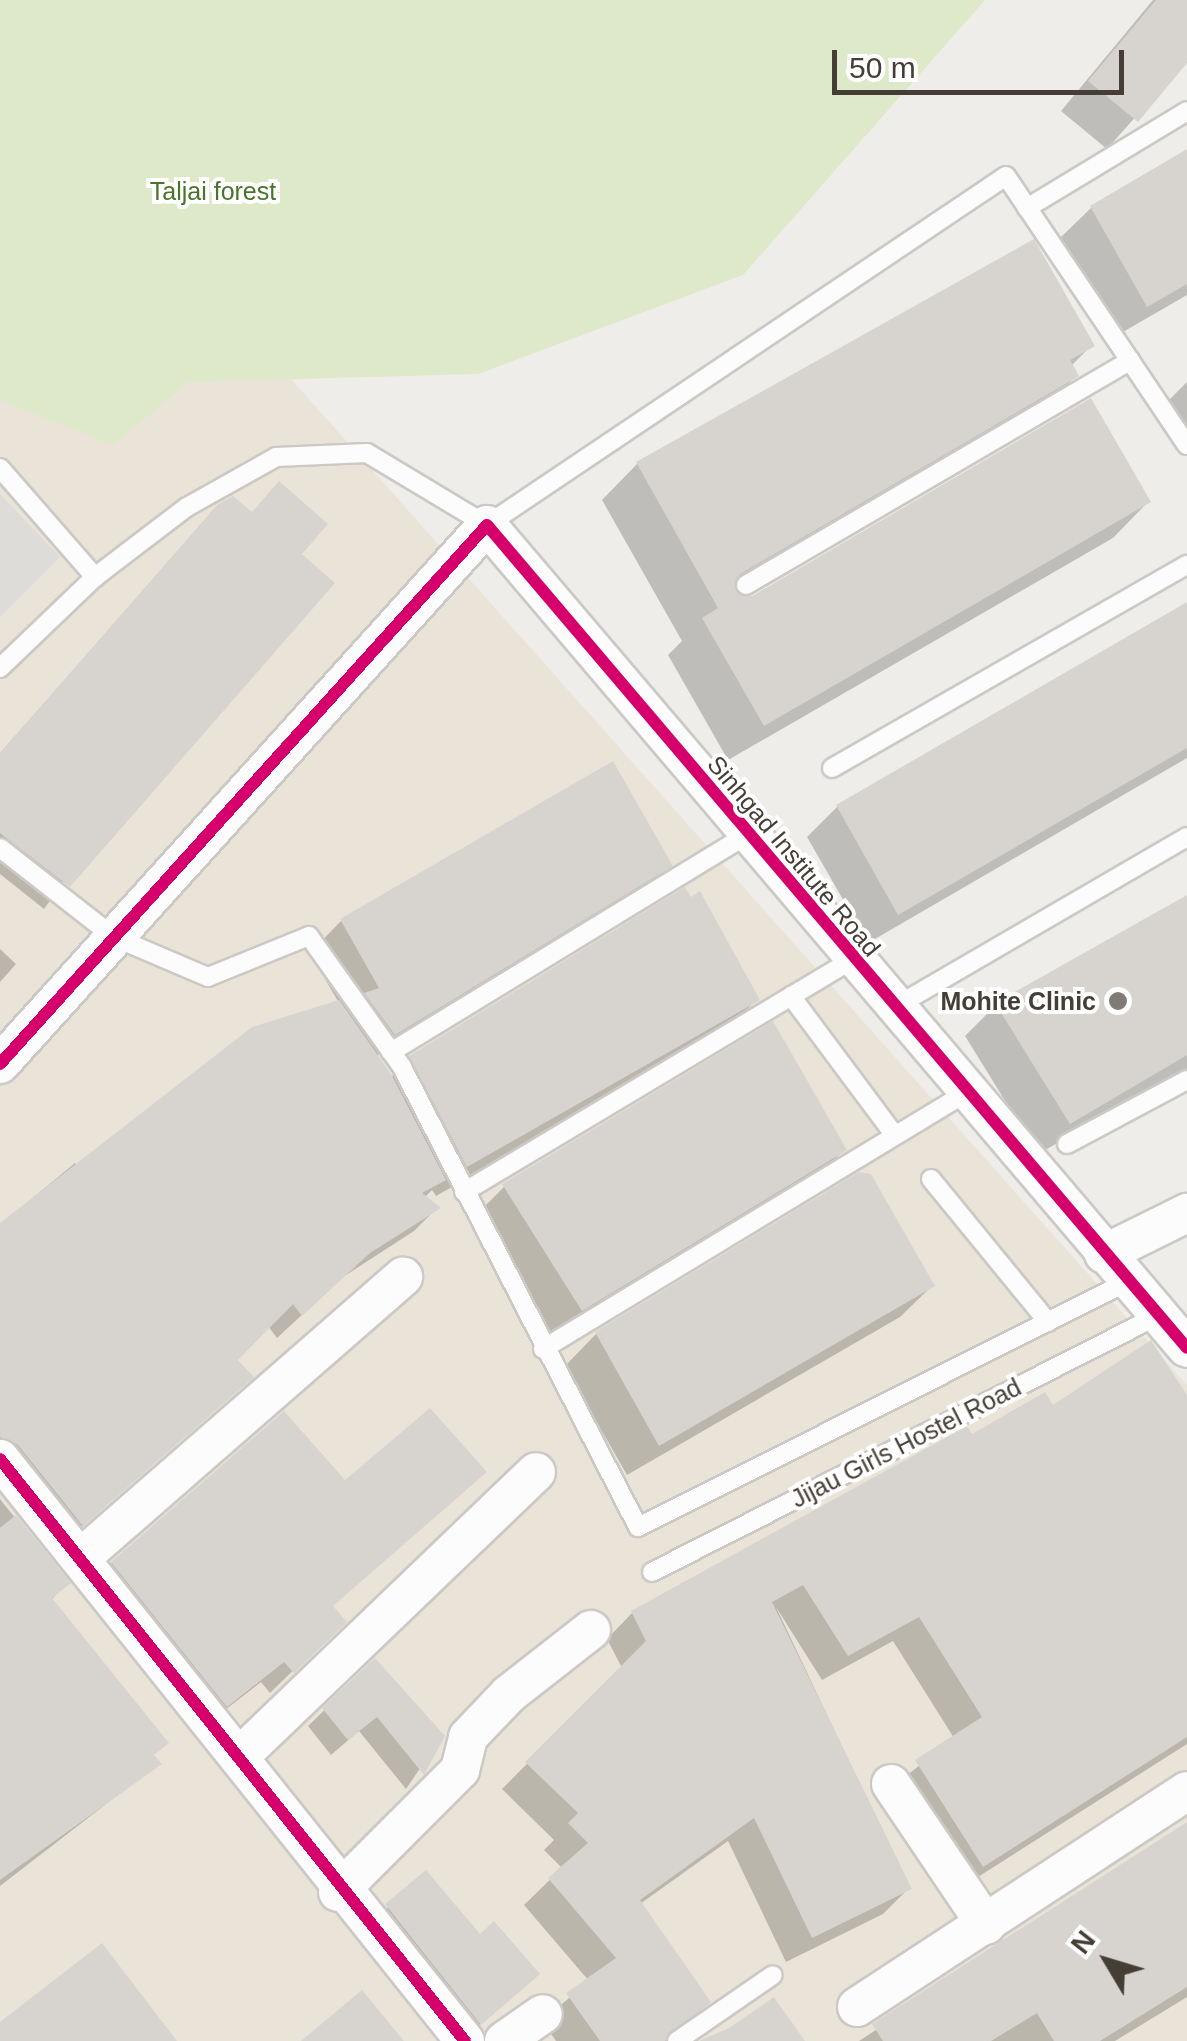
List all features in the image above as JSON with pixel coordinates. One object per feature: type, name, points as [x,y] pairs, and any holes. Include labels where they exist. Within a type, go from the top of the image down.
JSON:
[{"type":"street","name":"Sinhgad Institute Road","points":[[487,525],[964,1094],[1187,1348]]},
{"type":"street","points":[[0,1064],[487,525]]},
{"type":"street","points":[[1116,1268],[1187,1213]]},
{"type":"street","points":[[83,1556],[403,1277]]},
{"type":"street","points":[[0,1459],[83,1556],[240,1756],[338,1892],[466,2041]]},
{"type":"street","points":[[240,1756],[536,1472]]},
{"type":"street","points":[[338,1892],[460,1770],[468,1737],[496,1708],[592,1630]]},
{"type":"street","points":[[890,1784],[986,1925]]},
{"type":"street","points":[[857,2007],[1187,1791]]},
{"type":"street","points":[[504,2041],[542,2014]]},
{"type":"lane","points":[[1027,208],[1187,111]]},
{"type":"lane","points":[[0,668],[95,578],[230,480],[313,450],[395,463],[487,525],[1006,176],[1187,446]]},
{"type":"lane","points":[[746,586],[1130,361]]},
{"type":"lane","points":[[0,468],[95,578]]},
{"type":"lane","points":[[832,768],[1187,564]]},
{"type":"lane","points":[[391,1052],[747,835]]},
{"type":"lane","points":[[892,1008],[1187,837]]},
{"type":"lane","points":[[0,848],[114,938],[208,976],[309,936],[391,1052],[638,1527],[1048,1322],[1116,1268]]},
{"type":"lane","points":[[464,1192],[852,960]]},
{"type":"lane","points":[[792,996],[893,1133]]},
{"type":"lane","points":[[1068,1144],[1187,1080]]},
{"type":"lane","points":[[543,1348],[893,1133],[964,1094]]},
{"type":"lane","points":[[931,1178],[1048,1322]]},
{"type":"lane","name":"Jijau Girls Hostel Road","points":[[652,1572],[1159,1315]]},
{"type":"lane","points":[[677,2041],[773,1974]]},
{"type":"shaded area","points":[[0,52],[1187,1385],[1187,2041],[0,2041]]},
{"type":"shaded area","points":[[0,494],[60,557],[0,617]]},
{"type":"green space","name":"Taljai forest","points":[[0,0],[985,0],[743,275],[478,374],[189,382],[113,445],[0,400]]},
{"type":"building","points":[[1156,0],[1187,0],[1187,63],[1138,122],[1088,81]]},
{"type":"building","points":[[1187,149],[1187,284],[1147,307],[1090,206]]},
{"type":"building","points":[[1034,239],[1095,346],[1070,360],[1079,376],[740,574],[735,590],[752,596],[1091,398],[1151,502],[764,726],[702,618],[718,608],[636,462]]},
{"type":"building","points":[[279,481],[328,524],[302,554],[335,583],[70,887],[0,833],[0,753],[218,504],[233,496],[252,512]]},
{"type":"building","points":[[1187,602],[1187,748],[898,915],[836,805]]},
{"type":"building","points":[[613,761],[673,866],[395,1035],[364,993],[379,988],[340,919]]},
{"type":"building","points":[[685,887],[691,897],[700,891],[760,1000],[467,1167],[409,1056]]},
{"type":"building","points":[[1187,895],[1187,1055],[1070,1124],[995,1003]]},
{"type":"building","points":[[339,1000],[391,1074],[446,1180],[422,1193],[441,1208],[370,1253],[302,1316],[293,1304],[238,1360],[254,1377],[83,1526],[18,1445],[0,1437],[0,1223],[252,1027]]},
{"type":"building","points":[[773,1021],[847,1150],[582,1311],[502,1184]]},
{"type":"building","points":[[859,1172],[871,1174],[935,1286],[659,1446],[595,1332]]},
{"type":"building","points":[[1151,1340],[1187,1395],[1187,1737],[983,1867],[915,1760],[982,1717],[919,1617],[848,1656],[803,1585],[772,1602],[912,1889],[812,1938],[754,1818],[640,1900],[711,2002],[665,2041],[600,2041],[566,1993],[616,1958],[548,1878],[588,1843],[568,1823],[578,1813],[525,1762],[646,1641],[631,1611],[967,1426],[972,1434],[1045,1392],[1053,1405]]},
{"type":"building","points":[[430,1408],[487,1472],[333,1606],[347,1622],[294,1673],[284,1662],[227,1707],[111,1562],[284,1411],[345,1480]]},
{"type":"building","points":[[16,1515],[71,1583],[52,1598],[169,1743],[154,1755],[162,1764],[0,1880],[0,1528]]},
{"type":"building","points":[[375,1658],[445,1736],[424,1775],[377,1717],[348,1740],[322,1708]]},
{"type":"building","points":[[1187,1822],[1187,1987],[1100,2041],[1054,2041],[1037,2013],[991,2041],[883,2041],[872,2024]]},
{"type":"building","points":[[426,1870],[480,1934],[494,1921],[540,1974],[481,2025],[385,1904]]},
{"type":"building","points":[[102,1943],[177,2041],[0,2041],[0,2022]]},
{"type":"building","points":[[362,1990],[404,2041],[301,2041]]},
{"type":"building","points":[[774,1997],[805,2041],[699,2041],[729,2028]]},
{"type":"cycle path","points":[[0,1064],[487,525],[1187,1348]]},
{"type":"cycle path","points":[[0,1459],[465,2041]]},
{"type":"place","name":"Mohite Clinic","points":[[1118,1001]]}]
